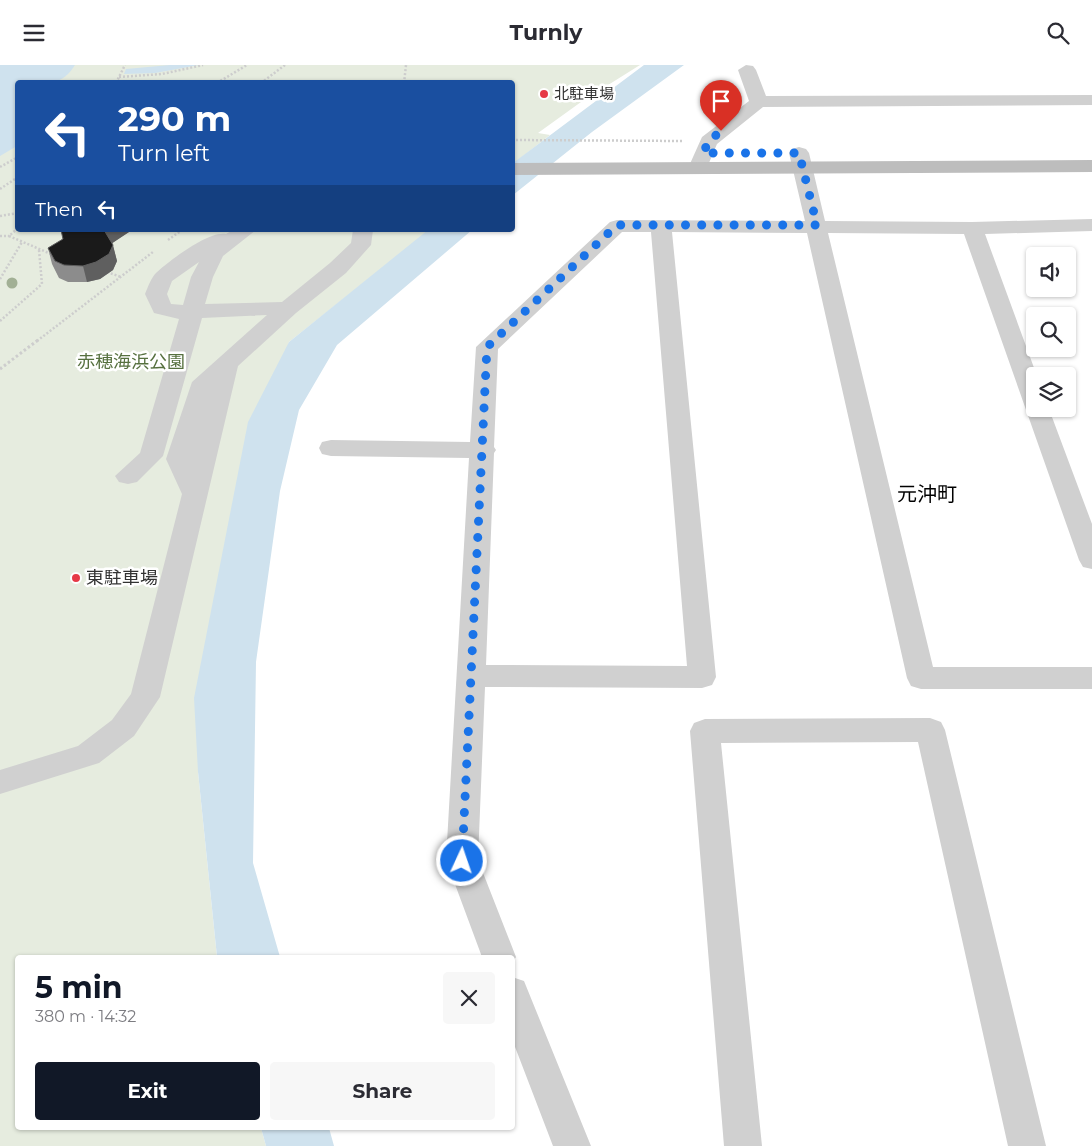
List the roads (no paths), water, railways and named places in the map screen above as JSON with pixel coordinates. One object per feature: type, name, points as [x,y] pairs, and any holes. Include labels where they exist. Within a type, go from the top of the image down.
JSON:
[{"type":"street","points":[[747,70],[759,102]]},
{"type":"street","points":[[703,153],[759,102],[1092,100]]},
{"type":"street","points":[[800,160],[1092,152]]},
{"type":"street","points":[[515,154],[566,161],[703,153],[800,160],[1092,166]]},
{"type":"street","points":[[800,160],[817,225],[921,678],[1092,678]]},
{"type":"street","points":[[498,955],[462,861],[470,676],[484,449],[487,347],[617,225],[661,227],[817,225],[972,227],[1092,225]]},
{"type":"street","points":[[470,676],[702,677],[661,227]]},
{"type":"street","points":[[972,227],[1026,378]]},
{"type":"street","points":[[241,232],[213,242],[163,277],[156,293],[162,308],[176,312],[288,308]]},
{"type":"street","points":[[128,476],[151,456],[202,277],[214,253],[243,232]]},
{"type":"street","points":[[0,782],[88,755],[123,728],[145,697],[227,365],[288,308],[338,268],[361,245],[363,232]]},
{"type":"street","points":[[1040,417],[1092,560]]},
{"type":"street","points":[[331,448],[484,449]]},
{"type":"street","points":[[743,1146],[705,731],[930,730],[1027,1146]]},
{"type":"street","points":[[515,1000],[572,1146]]},
{"type":"water","points":[[0,65],[75,65],[69,73],[59,80],[15,80],[15,147],[0,156]]},
{"type":"water","points":[[170,65],[199,65],[155,73],[124,74],[126,69]]},
{"type":"water","points":[[644,65],[684,65],[592,132],[515,193],[515,162]]},
{"type":"water","points":[[426,232],[470,232],[337,345],[299,410],[280,491],[256,662],[253,863],[279,955],[217,955],[198,772],[194,698],[248,422],[289,342]]},
{"type":"water","points":[[262,1130],[330,1130],[334,1146],[266,1146]]},
{"type":"place","name":"北駐車場","points":[[544,94]]},
{"type":"place","name":"東駐車場","points":[[76,578]]},
{"type":"district","name":"元沖町","points":[[927,494]]},
{"type":"park label","name":"赤穂海浜公園","points":[[131,362]]}]
